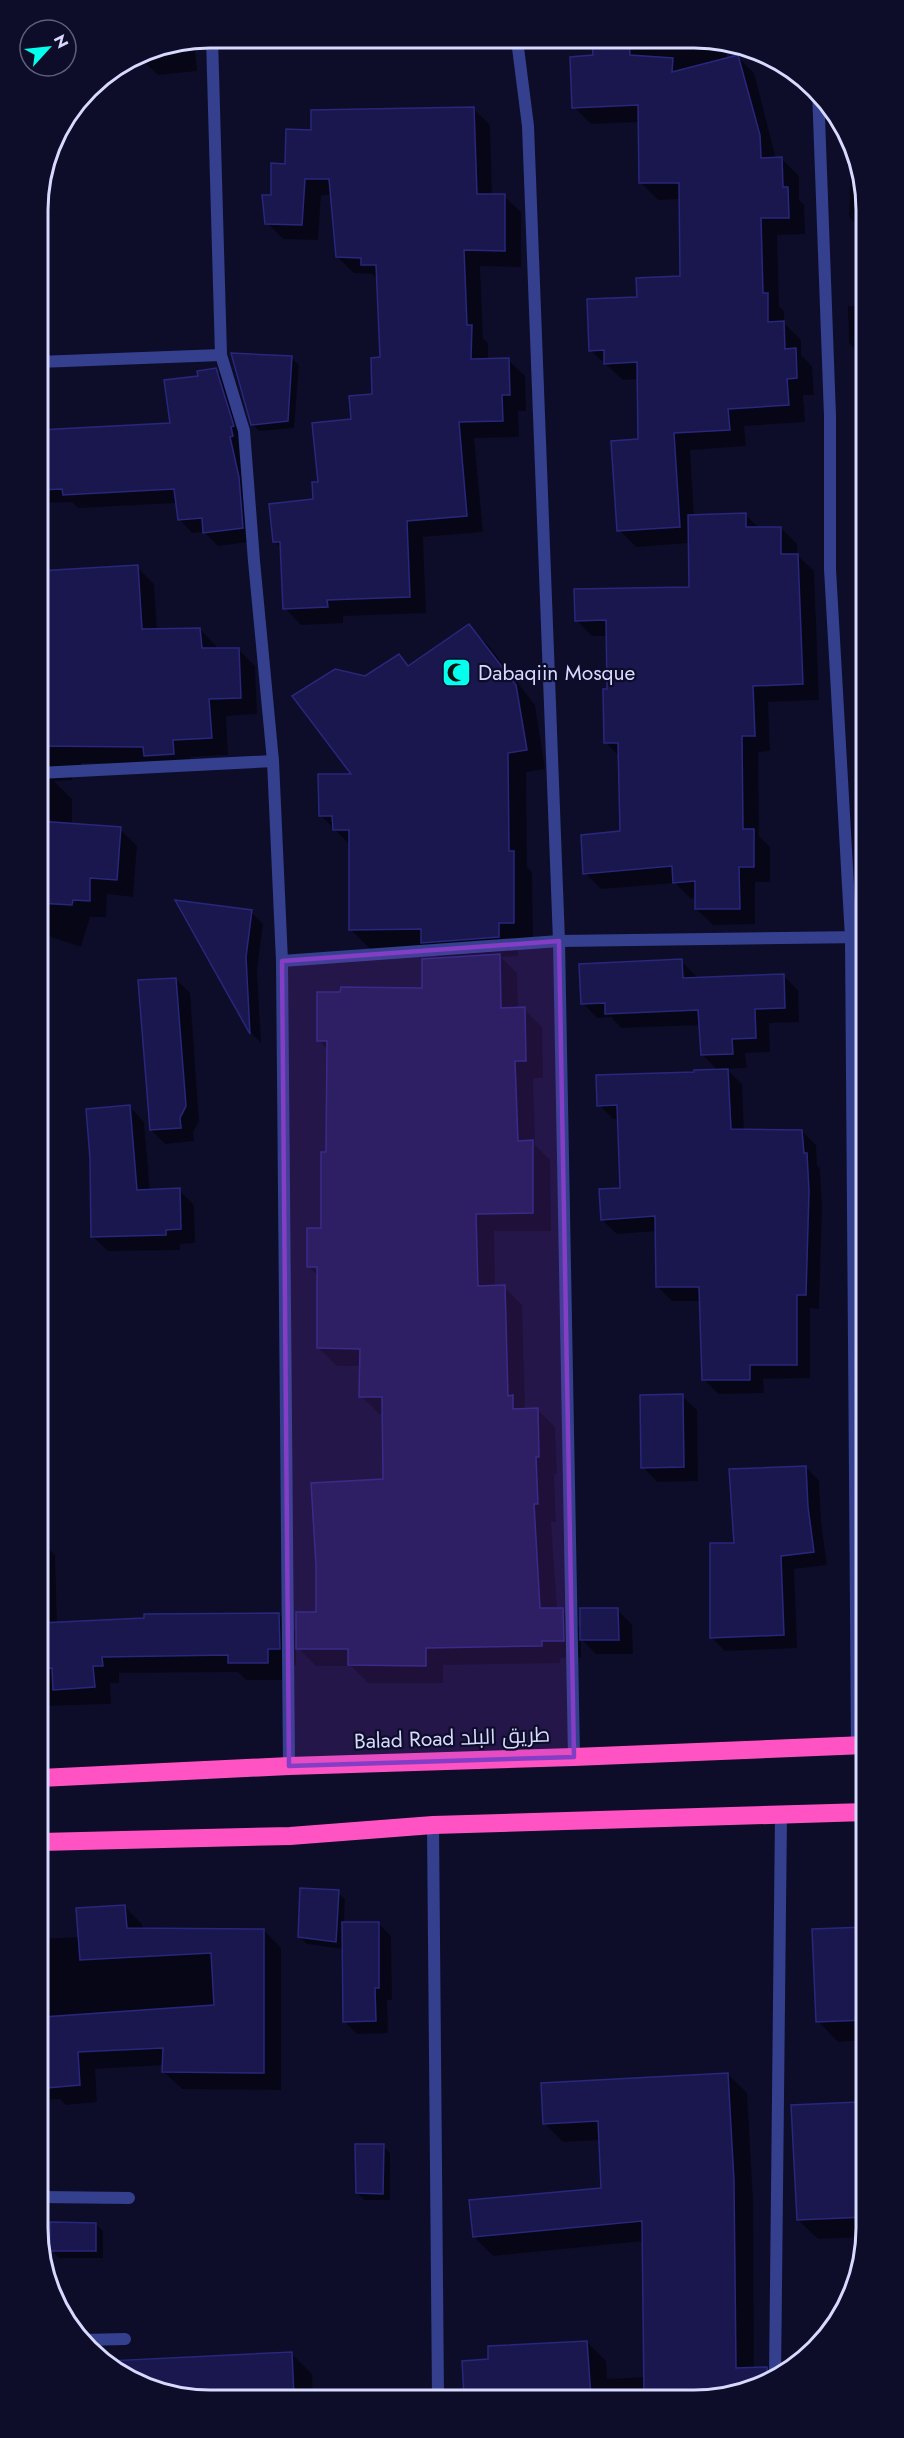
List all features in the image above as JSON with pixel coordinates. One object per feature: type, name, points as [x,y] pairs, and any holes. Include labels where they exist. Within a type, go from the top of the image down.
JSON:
[{"type":"highway","name":"Balad Road طريق البلد","points":[[48,1778],[289,1766],[856,1745]]},
{"type":"highway","points":[[48,1842],[290,1836],[433,1825],[856,1812]]},
{"type":"street","points":[[212,48],[220,355],[244,431],[273,760],[282,961],[289,1766]]},
{"type":"street","points":[[518,48],[528,126],[559,941],[574,1757]]},
{"type":"street","points":[[819,106],[830,416],[830,569],[851,938],[856,1342]]},
{"type":"street","points":[[48,362],[220,355]]},
{"type":"street","points":[[48,772],[273,760]]},
{"type":"street","points":[[282,961],[559,941],[856,938]]},
{"type":"street","points":[[775,2368],[781,1814]]},
{"type":"street","points":[[433,1825],[438,2390]]},
{"type":"street","points":[[48,2197],[129,2198]]},
{"type":"street","points":[[92,2340],[125,2339]]},
{"type":"highlighted area","points":[[559,941],[574,1757],[289,1766],[282,961]]},
{"type":"building","points":[[593,48],[630,48],[630,55],[673,58],[672,72],[738,55],[760,135],[761,158],[782,157],[783,187],[788,187],[789,218],[761,218],[763,293],[768,293],[768,322],[784,321],[785,349],[796,348],[797,378],[787,379],[789,405],[728,409],[730,430],[674,433],[680,527],[617,531],[611,441],[638,439],[637,362],[604,364],[604,350],[589,351],[587,299],[637,297],[636,278],[680,276],[679,183],[639,183],[638,105],[572,108],[570,57],[593,55]]},
{"type":"building","points":[[474,107],[477,194],[505,194],[505,251],[464,250],[467,325],[472,325],[471,359],[509,358],[510,395],[502,395],[503,421],[459,422],[467,516],[407,521],[410,597],[327,600],[328,607],[283,609],[280,542],[273,542],[269,504],[313,499],[312,482],[318,482],[312,423],[351,419],[349,396],[372,394],[371,358],[380,357],[376,265],[361,265],[361,258],[336,257],[329,179],[305,179],[302,225],[265,224],[262,195],[271,195],[271,163],[285,164],[286,129],[311,130],[311,110]]},
{"type":"building","points":[[231,353],[292,356],[288,421],[251,425]]},
{"type":"building","points":[[216,368],[234,426],[231,427],[233,436],[230,437],[239,477],[243,528],[203,533],[202,518],[178,520],[174,489],[63,495],[62,489],[48,490],[48,429],[170,423],[164,380],[198,376],[197,371]]},
{"type":"building","points":[[746,513],[746,527],[781,527],[781,554],[798,554],[803,684],[753,686],[755,736],[742,736],[743,829],[754,829],[754,867],[739,867],[740,909],[695,909],[695,881],[673,883],[672,866],[583,874],[581,835],[620,831],[618,743],[604,743],[603,689],[607,689],[606,620],[575,621],[574,589],[689,587],[688,515]]},
{"type":"building","points":[[138,565],[142,629],[200,628],[202,648],[239,648],[241,698],[209,699],[212,738],[173,740],[174,754],[144,756],[143,747],[48,746],[48,570]]},
{"type":"building","points":[[469,624],[516,685],[527,750],[508,753],[509,851],[514,851],[514,923],[499,923],[499,937],[421,943],[421,929],[349,930],[349,830],[333,830],[332,816],[319,816],[318,774],[351,774],[292,696],[335,669],[365,676],[399,654],[408,666]]},
{"type":"building","points":[[48,822],[121,827],[117,880],[90,878],[90,901],[73,900],[72,905],[48,904]]},
{"type":"building","points":[[175,900],[252,910],[246,957],[250,1034]]},
{"type":"building","points":[[500,954],[501,1008],[525,1007],[526,1061],[515,1061],[518,1141],[533,1140],[533,1213],[476,1214],[478,1286],[505,1285],[508,1396],[513,1395],[513,1409],[538,1408],[539,1457],[536,1457],[538,1504],[534,1504],[540,1608],[563,1608],[564,1641],[542,1641],[542,1646],[426,1648],[426,1666],[348,1665],[348,1649],[296,1649],[296,1612],[316,1612],[316,1565],[311,1483],[383,1479],[382,1397],[359,1397],[360,1349],[317,1348],[317,1267],[307,1267],[307,1228],[321,1228],[321,1152],[326,1152],[327,1041],[317,1041],[317,992],[340,992],[341,987],[422,988],[422,959]]},
{"type":"building","points":[[682,959],[683,978],[784,974],[785,1008],[755,1009],[756,1038],[732,1039],[733,1054],[701,1055],[698,1010],[605,1014],[605,1003],[581,1004],[579,964]]},
{"type":"building","points":[[176,978],[186,1106],[180,1118],[181,1128],[150,1130],[138,980]]},
{"type":"building","points":[[728,1069],[731,1129],[802,1130],[804,1153],[807,1153],[809,1191],[806,1295],[797,1295],[797,1365],[750,1365],[750,1380],[702,1380],[699,1287],[656,1287],[655,1216],[601,1220],[599,1189],[620,1188],[617,1105],[597,1106],[596,1075]]},
{"type":"building","points":[[130,1105],[137,1190],[180,1188],[181,1229],[166,1230],[166,1235],[91,1237],[90,1158],[86,1109]]},
{"type":"building","points":[[683,1394],[684,1467],[641,1468],[640,1395]]},
{"type":"building","points":[[806,1466],[808,1507],[814,1552],[781,1556],[784,1635],[710,1638],[710,1543],[734,1543],[729,1469]]},
{"type":"building","points":[[580,1608],[618,1608],[619,1640],[580,1640]]},
{"type":"building","points":[[279,1613],[280,1649],[268,1649],[268,1663],[228,1663],[228,1655],[102,1657],[103,1666],[93,1666],[95,1687],[53,1690],[52,1668],[48,1668],[48,1623],[144,1618],[144,1614]]},
{"type":"building","points":[[300,1888],[339,1890],[336,1942],[298,1937]]},
{"type":"building","points":[[125,1905],[127,1928],[264,1929],[264,2073],[162,2072],[163,2048],[78,2052],[80,2085],[48,2088],[48,2017],[214,2005],[211,1953],[80,1960],[76,1908]]},
{"type":"building","points":[[342,1922],[379,1922],[379,1988],[375,1988],[376,2021],[343,2022]]},
{"type":"building","points":[[856,1927],[856,2020],[816,2022],[812,1929]]},
{"type":"building","points":[[728,2073],[734,2181],[736,2368],[767,2367],[767,2372],[756,2378],[715,2389],[644,2390],[642,2221],[473,2237],[469,2200],[601,2188],[598,2121],[543,2124],[541,2083]]},
{"type":"building","points":[[856,2102],[856,2217],[797,2220],[791,2105]]},
{"type":"building","points":[[355,2144],[384,2144],[383,2194],[356,2193]]},
{"type":"building","points":[[50,2222],[96,2223],[96,2251],[50,2251]]},
{"type":"building","points":[[587,2341],[590,2390],[464,2390],[462,2361],[488,2359],[488,2346]]},
{"type":"building","points":[[292,2352],[294,2390],[189,2389],[158,2381],[117,2361]]},
{"type":"place","name":"Dabaqiin Mosque","points":[[457,673]]}]
